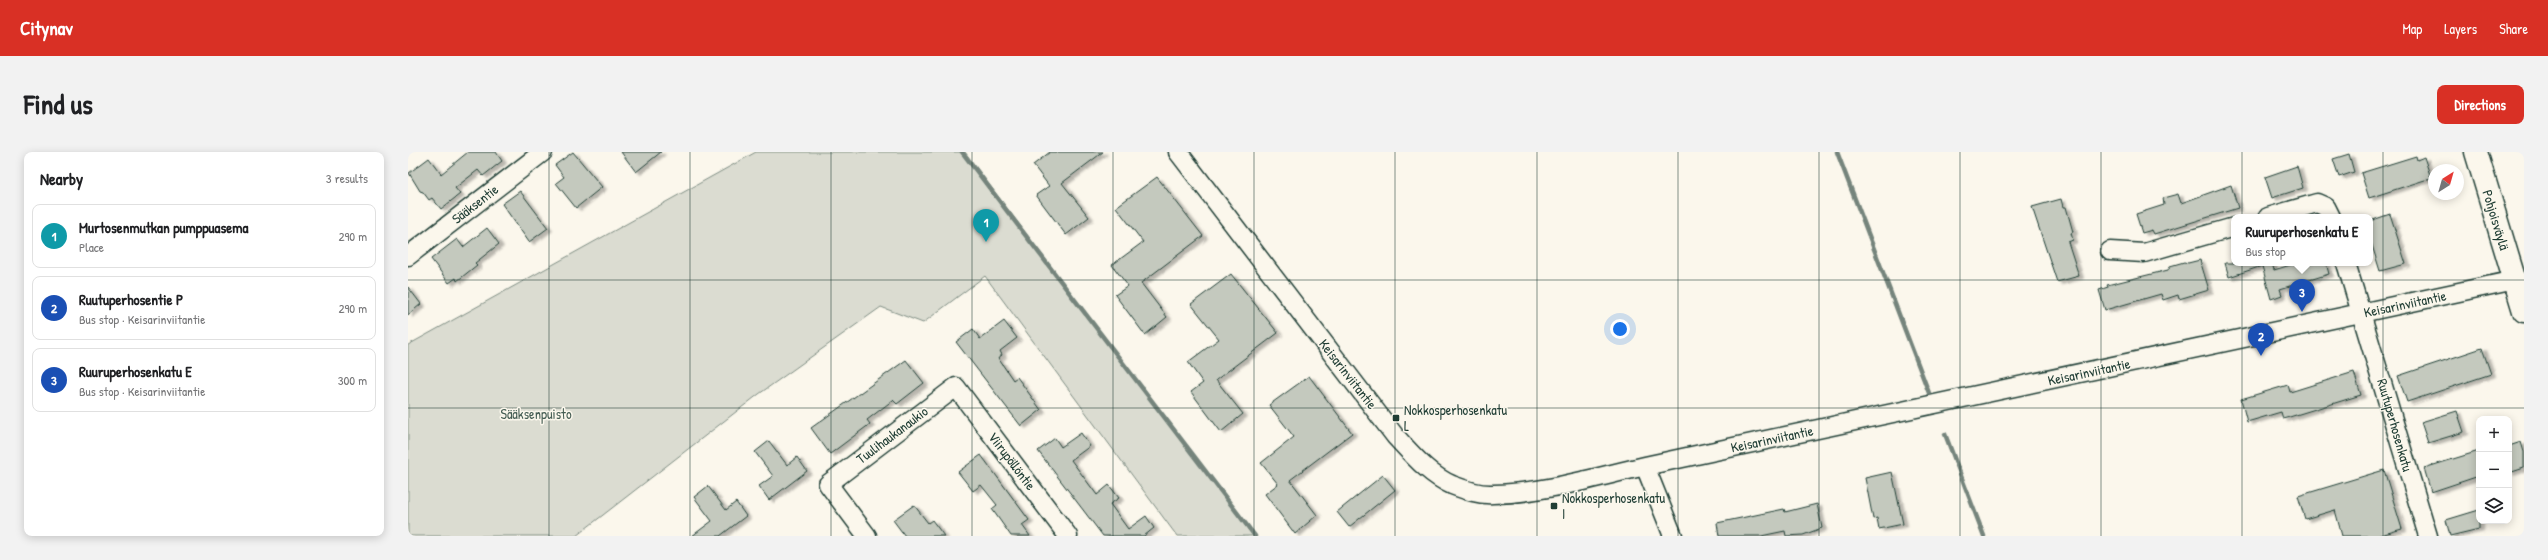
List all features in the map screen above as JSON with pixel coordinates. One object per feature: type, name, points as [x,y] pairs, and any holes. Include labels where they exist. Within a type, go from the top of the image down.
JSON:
[{"type":"main road","name":"Pohjoisväylä","points":[[2476,152],[2524,311]]},
{"type":"street","name":"Sääksentie","points":[[408,256],[543,152]]},
{"type":"street","name":"Keisarinviitantie","points":[[1178,152],[1395,436],[1422,465],[1450,484],[1473,492],[1493,494],[1534,489],[1645,466],[2515,280]]},
{"type":"street","points":[[2278,214],[2317,203],[2326,207],[2330,214]]},
{"type":"street","points":[[2110,251],[2144,254],[2231,228]]},
{"type":"street","name":"Ruutuperhosenkatu","points":[[2347,266],[2428,536]]},
{"type":"street","name":"Tuulihaukanaukio","points":[[867,536],[828,484],[956,387]]},
{"type":"street","name":"Viirupöllöntie","points":[[956,387],[1068,536]]},
{"type":"street","points":[[1645,466],[1673,536]]},
{"type":"green space","name":"Sääksenpuisto","points":[[756,152],[965,152],[1253,536],[1177,536],[985,276],[923,323],[881,307],[759,394],[576,536],[408,536],[408,345]]},
{"type":"building","points":[[468,152],[496,152],[502,161],[483,176],[478,170],[455,188],[460,194],[441,209],[432,198],[429,200],[423,192],[420,191],[409,173],[429,158],[441,174]]},
{"type":"building","points":[[573,152],[602,187],[576,208],[556,183],[564,177],[555,165]]},
{"type":"building","points":[[621,152],[661,152],[636,172]]},
{"type":"building","points":[[1050,152],[1103,152],[1062,183],[1089,217],[1066,235],[1036,195],[1049,186],[1033,165]]},
{"type":"building","points":[[2349,154],[2354,172],[2339,177],[2333,159]]},
{"type":"building","points":[[2416,156],[2417,160],[2424,157],[2428,169],[2428,179],[2369,198],[2361,173]]},
{"type":"building","points":[[2297,166],[2303,188],[2272,198],[2265,177]]},
{"type":"building","points":[[1157,177],[1203,236],[1141,283],[1167,317],[1145,335],[1115,295],[1128,286],[1112,265],[1143,242],[1116,207]]},
{"type":"building","points":[[2231,185],[2238,208],[2154,234],[2152,230],[2142,233],[2136,214],[2164,205],[2163,198],[2178,194],[2181,203]]},
{"type":"building","points":[[520,191],[548,228],[529,242],[502,204]]},
{"type":"building","points":[[2061,199],[2063,207],[2066,207],[2073,232],[2071,233],[2073,240],[2068,242],[2079,276],[2057,282],[2032,207]]},
{"type":"building","points":[[2390,214],[2406,264],[2380,271],[2373,249],[2373,220]]},
{"type":"building","points":[[487,228],[499,244],[475,263],[477,265],[457,281],[456,278],[449,283],[431,259],[457,239],[463,247]]},
{"type":"building","points":[[2200,260],[2209,290],[2179,299],[2178,295],[2163,300],[2161,294],[2105,310],[2099,290],[2108,287],[2107,285],[2168,270],[2170,266],[2184,262],[2188,263]]},
{"type":"building","points":[[2225,263],[2231,263],[2231,266],[2262,266],[2229,277]]},
{"type":"building","points":[[2262,266],[2273,266],[2274,270],[2287,266],[2327,266],[2329,274],[2280,289],[2282,295],[2271,299]]},
{"type":"building","points":[[1231,274],[1278,333],[1216,380],[1243,414],[1221,432],[1191,392],[1203,383],[1188,362],[1219,339],[1191,304]]},
{"type":"building","points":[[408,287],[421,304],[408,315]]},
{"type":"building","points":[[1004,321],[1017,338],[1000,351],[1002,355],[998,358],[1013,380],[1017,377],[1041,410],[1021,426],[956,342],[973,329],[980,339]]},
{"type":"building","points":[[2482,348],[2491,374],[2407,402],[2398,376]]},
{"type":"building","points":[[906,360],[924,383],[897,404],[893,400],[867,420],[870,424],[830,454],[811,428]]},
{"type":"building","points":[[2354,372],[2361,395],[2283,419],[2281,412],[2247,422],[2241,399],[2288,385],[2290,392]]},
{"type":"building","points":[[1309,376],[1352,433],[1290,480],[1317,515],[1295,534],[1265,494],[1278,484],[1261,463],[1294,437],[1269,405]]},
{"type":"building","points":[[2457,411],[2464,432],[2428,443],[2421,422]]},
{"type":"building","points":[[1081,433],[1090,446],[1071,460],[1097,495],[1109,485],[1119,498],[1110,504],[1128,529],[1146,516],[1154,528],[1144,536],[1103,536],[1038,451],[1055,438],[1061,447]]},
{"type":"building","points":[[769,441],[787,465],[797,457],[807,471],[769,500],[759,486],[773,476],[755,452]]},
{"type":"building","points":[[2521,442],[2524,452],[2524,468],[2512,472],[2512,452],[2512,445]]},
{"type":"building","points":[[2476,452],[2476,477],[2431,492],[2424,468]]},
{"type":"building","points":[[981,455],[1029,520],[1022,525],[1030,536],[1011,536],[992,509],[997,505],[981,485],[973,491],[958,472]]},
{"type":"building","points":[[2384,470],[2402,529],[2377,536],[2342,536],[2335,510],[2305,519],[2298,496]]},
{"type":"building","points":[[1892,472],[1903,524],[1879,529],[1877,518],[1873,519],[1865,478]]},
{"type":"building","points":[[1383,475],[1395,490],[1349,527],[1337,512]]},
{"type":"building","points":[[708,486],[726,510],[736,502],[746,516],[720,536],[692,536],[712,521],[694,497]]},
{"type":"building","points":[[1817,504],[1822,528],[1803,535],[1786,536],[1785,531],[1761,536],[1719,536],[1717,523],[1784,509],[1785,512]]},
{"type":"building","points":[[914,505],[928,523],[932,520],[944,536],[905,536],[893,520]]},
{"type":"building","points":[[2476,511],[2476,524],[2479,524],[2479,529],[2450,536],[2446,520]]},
{"type":"waterway","points":[[962,152],[1255,536]]},
{"type":"waterway","points":[[1837,152],[1929,393]]},
{"type":"waterway","points":[[1945,434],[1984,536]]},
{"type":"place","name":"Murtosenmutkan pumppuasema","points":[[986,242]]},
{"type":"place","name":"Ruuruperhosenkatu E","points":[[2302,312]]},
{"type":"place","name":"Ruutuperhosentie P","points":[[2261,356]]},
{"type":"place","name":"Nokkosperhosenkatu L","points":[[1396,418]]},
{"type":"place","name":"Nokkosperhosenkatu I","points":[[1554,506]]}]
